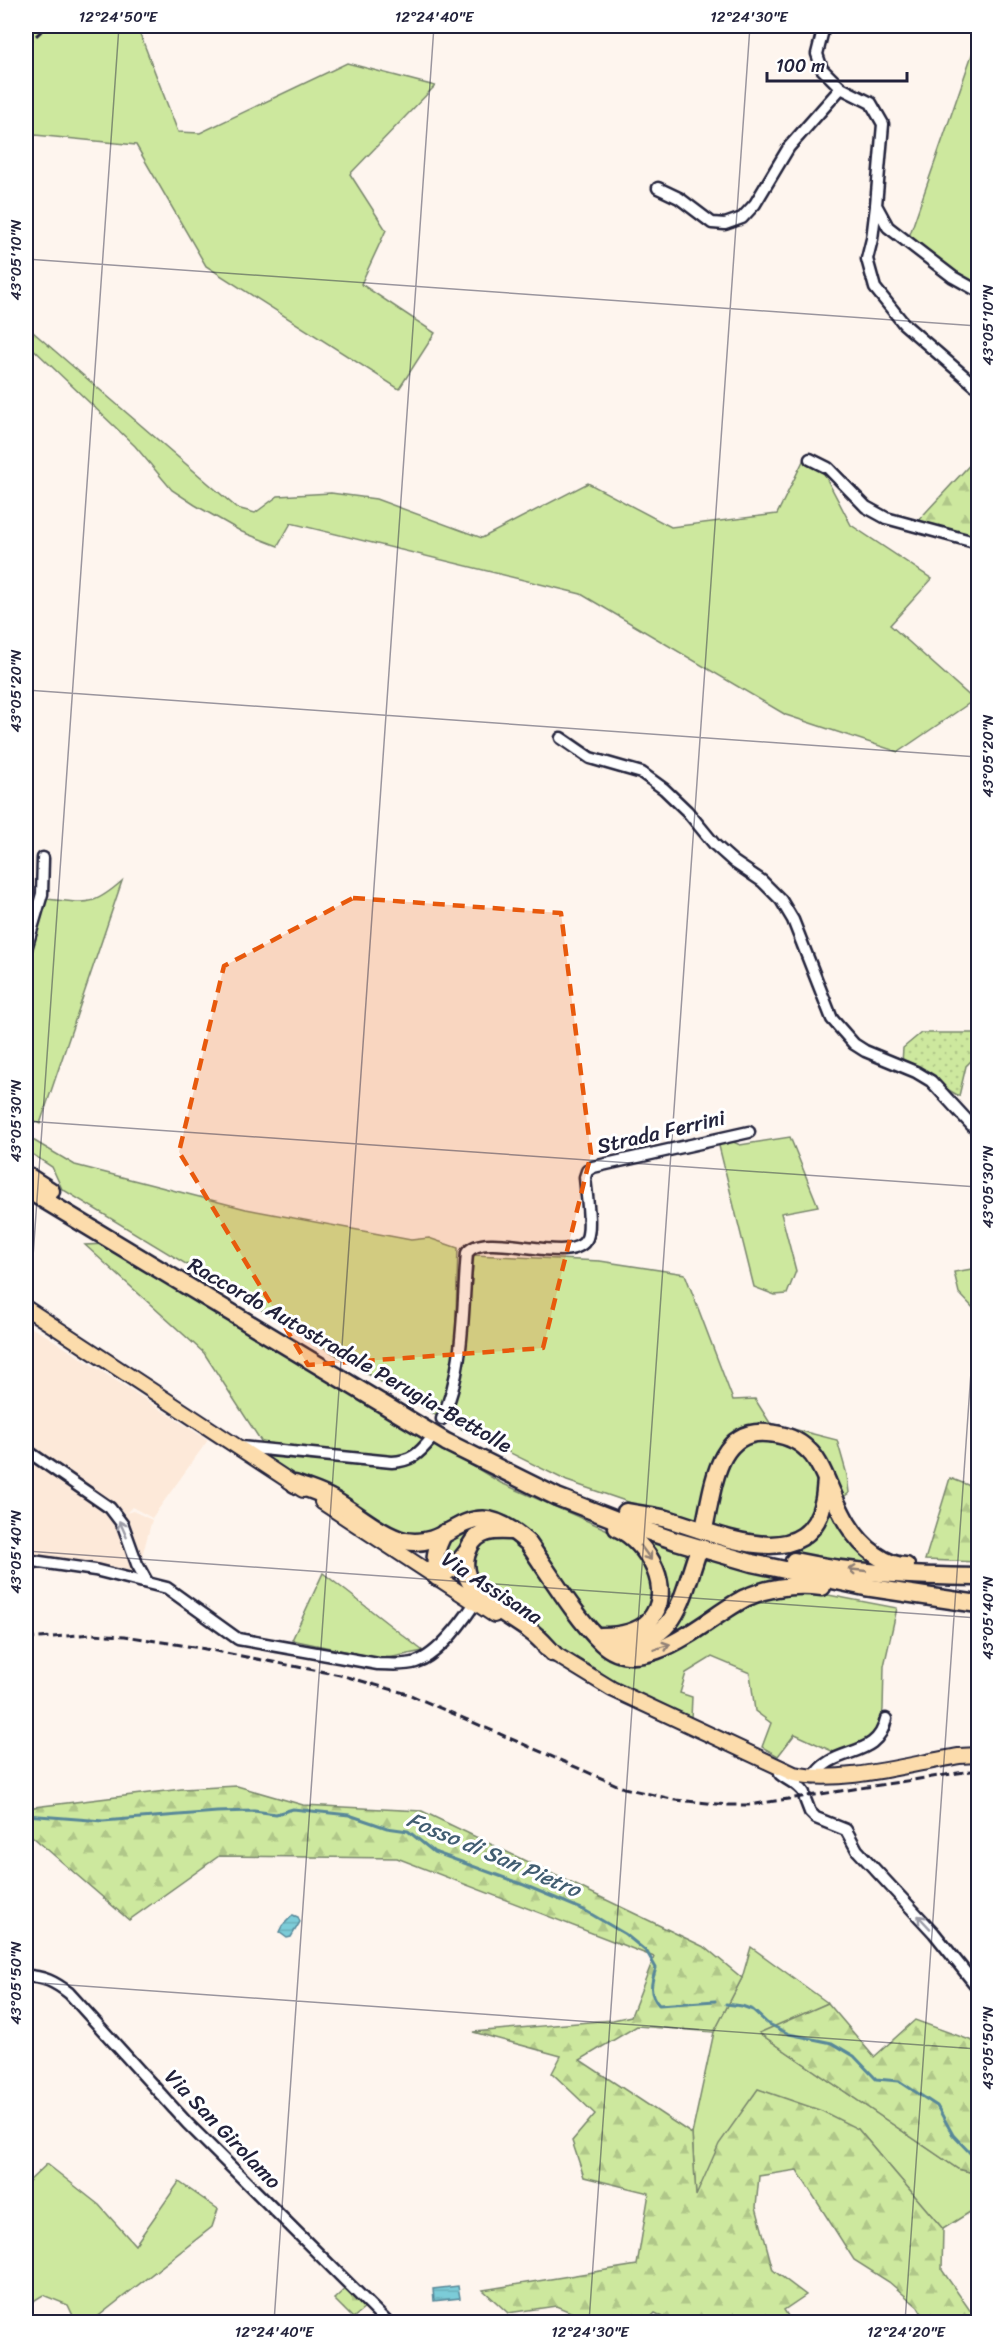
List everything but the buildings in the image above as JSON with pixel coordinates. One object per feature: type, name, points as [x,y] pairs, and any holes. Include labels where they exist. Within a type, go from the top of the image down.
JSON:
[{"type":"highway","points":[[26,1175],[133,1247]]},
{"type":"highway","name":"Raccordo Autostradale Perugia-Bettolle","points":[[26,1189],[133,1247],[288,1341],[446,1442],[487,1464],[587,1509],[676,1541],[752,1563],[866,1587],[975,1603]]},
{"type":"highway","points":[[288,1341],[516,1467],[626,1512],[760,1554],[815,1565],[904,1575],[978,1577]]},
{"type":"highway","points":[[705,1524],[718,1467],[726,1450],[741,1438],[760,1432],[781,1434],[796,1440],[809,1450],[820,1465],[849,1528],[859,1542],[885,1561],[899,1566],[978,1570]]},
{"type":"highway","points":[[487,1464],[516,1484],[626,1533],[648,1555],[659,1578],[654,1614],[648,1622],[628,1633],[597,1633]]},
{"type":"highway","points":[[626,1512],[665,1519],[740,1542],[776,1546],[793,1541],[807,1532],[823,1504],[826,1479]]},
{"type":"highway","points":[[295,1484],[332,1499],[392,1536],[405,1541],[427,1540],[471,1521],[485,1519],[501,1523],[528,1543],[597,1633],[602,1643],[622,1653],[647,1652],[665,1647],[690,1635],[746,1598],[783,1587],[808,1585],[926,1602],[975,1603]]},
{"type":"highway","points":[[444,1533],[435,1548],[434,1561],[437,1577],[454,1567],[479,1535],[497,1530],[515,1532]]},
{"type":"highway","points":[[466,1553],[465,1568],[475,1590],[488,1602],[531,1632],[553,1653]]},
{"type":"highway","points":[[597,1633],[616,1641],[630,1642],[657,1634],[667,1626],[680,1606],[696,1557]]},
{"type":"main road","name":"Via Assisana","points":[[26,1308],[475,1603],[612,1689],[780,1768],[813,1778],[834,1778],[959,1756],[978,1755]]},
{"type":"street","points":[[824,26],[817,54],[822,69],[841,88],[871,103],[883,124],[872,239],[867,259],[875,288],[904,324],[978,388]]},
{"type":"street","points":[[658,188],[679,198],[712,223],[725,224],[742,218],[755,204],[789,147],[841,88]]},
{"type":"street","points":[[876,205],[888,227],[953,277],[978,291]]},
{"type":"street","points":[[810,459],[828,468],[866,507],[886,518],[978,543]]},
{"type":"street","points":[[561,738],[590,758],[642,773],[664,789],[687,811],[715,845],[734,862],[762,881],[781,900],[793,920],[832,1019],[854,1044],[865,1051],[916,1072],[931,1081],[978,1132]]},
{"type":"street","points":[[26,949],[42,894],[43,858]]},
{"type":"street","name":"Strada Ferrini","points":[[442,1419],[452,1398],[458,1362],[467,1253],[470,1249],[485,1245],[578,1248],[583,1245],[588,1235],[585,1177],[587,1171],[593,1167],[749,1132]]},
{"type":"street","points":[[26,1316],[63,1332]]},
{"type":"street","points":[[235,1446],[404,1462],[418,1455],[431,1439]]},
{"type":"street","points":[[26,1449],[110,1508],[123,1525],[137,1564],[147,1582]]},
{"type":"street","points":[[26,1560],[95,1570],[167,1587],[238,1639],[397,1665],[419,1661],[428,1654],[460,1624],[475,1603]]},
{"type":"street","points":[[813,1778],[818,1769],[828,1761],[879,1739],[886,1719]]},
{"type":"street","points":[[780,1768],[780,1774],[799,1785],[810,1812],[816,1818],[846,1830],[857,1850],[962,1966],[978,1988]]},
{"type":"street","name":"Via San Girolamo","points":[[26,1976],[35,1976],[54,1982],[69,1993],[187,2123],[387,2322]]},
{"type":"highlighted area","points":[[353,898],[561,913],[591,1154],[543,1348],[308,1365],[179,1152],[224,966]]},
{"type":"shaded area","points":[[26,1325],[47,1336],[208,1440],[152,1518],[132,1507],[126,1513],[133,1511],[152,1520],[141,1560],[132,1573],[26,1556],[26,1455],[114,1518],[125,1514],[26,1445]]},
{"type":"green space","points":[[26,26],[137,26],[178,132],[200,133],[347,63],[435,86],[350,174],[386,230],[361,284],[435,333],[399,389],[206,266],[136,145],[35,135],[26,143]]},
{"type":"green space","points":[[978,37],[978,287],[955,274],[909,237]]},
{"type":"green space","points":[[26,326],[237,508],[255,513],[278,496],[331,493],[376,499],[482,538],[588,483],[671,527],[777,514],[804,459],[821,468],[851,525],[932,579],[890,625],[974,700],[898,752],[786,715],[581,594],[291,523],[278,546],[242,532],[172,490],[135,446],[26,342]]},
{"type":"green space","points":[[978,456],[978,543],[913,526]]},
{"type":"green space","points":[[122,881],[40,1124],[26,1117],[26,963],[45,899],[87,902],[102,896]]},
{"type":"green space","points":[[921,1033],[978,1033],[978,1054],[966,1066],[959,1096],[902,1063],[903,1048]]},
{"type":"green space","points":[[26,1136],[75,1165],[246,1209],[411,1240],[429,1238],[458,1248],[455,1350],[465,1347],[474,1255],[600,1261],[685,1274],[733,1400],[755,1399],[770,1423],[837,1440],[847,1475],[849,1493],[833,1505],[886,1567],[782,1552],[793,1545],[794,1537],[770,1543],[678,1519],[567,1481],[442,1419],[62,1189],[52,1167],[26,1150]]},
{"type":"green space","points":[[790,1137],[818,1206],[781,1213],[796,1271],[787,1294],[775,1295],[754,1287],[718,1142],[731,1141],[740,1145]]},
{"type":"green space","points":[[106,1244],[501,1483],[626,1538],[652,1565],[656,1587],[644,1621],[616,1629],[597,1625],[590,1619],[527,1534],[506,1520],[416,1539],[398,1534],[298,1481],[265,1459],[261,1441],[204,1353],[85,1245]]},
{"type":"green space","points":[[978,1268],[978,1313],[959,1293],[954,1272]]},
{"type":"green space","points":[[950,1478],[978,1489],[978,1562],[925,1560]]},
{"type":"green space","points":[[482,1523],[457,1560],[442,1566],[443,1541]]},
{"type":"green space","points":[[509,1536],[523,1545],[592,1646],[607,1655],[652,1659],[670,1654],[716,1625],[777,1593],[823,1594],[897,1608],[884,1666],[880,1732],[866,1743],[836,1753],[795,1734],[778,1756],[762,1747],[771,1723],[755,1711],[750,1673],[712,1657],[686,1673],[680,1693],[692,1697],[691,1718],[621,1687],[582,1665],[473,1581],[472,1550],[482,1541]]},
{"type":"green space","points":[[643,1538],[689,1552],[674,1602],[662,1620],[653,1628],[658,1610]]},
{"type":"green space","points":[[701,1556],[791,1581],[664,1644],[658,1638]]},
{"type":"green space","points":[[323,1573],[423,1651],[383,1659],[292,1640]]},
{"type":"green space","points":[[237,1786],[303,1805],[422,1811],[706,1948],[742,1978],[714,2032],[637,2026],[580,2060],[692,2134],[696,2196],[719,2144],[758,2089],[822,2111],[858,2129],[943,2229],[942,2270],[978,2322],[927,2322],[918,2307],[889,2282],[854,2260],[797,2170],[759,2176],[756,2207],[773,2270],[806,2295],[784,2310],[792,2322],[673,2322],[655,2313],[646,2322],[595,2322],[556,2306],[508,2313],[483,2290],[637,2265],[649,2193],[584,2177],[572,2141],[595,2114],[552,2073],[561,2056],[473,2032],[613,2020],[631,2016],[654,1957],[397,1858],[219,1856],[129,1920],[26,1831],[26,1808],[182,1789]]},
{"type":"green space","points":[[751,1947],[828,2003],[762,2035],[958,2169],[978,2174],[978,2207],[943,2229],[858,2129],[696,2197],[692,2134],[714,2032],[742,1978]]},
{"type":"green space","points":[[828,2003],[874,2057],[915,2020],[978,2043],[978,2174],[958,2169],[759,2033]]},
{"type":"green space","points":[[47,2164],[99,2205],[135,2245],[179,2182],[218,2209],[212,2227],[91,2322],[76,2322],[68,2305],[43,2295],[26,2304],[26,2184]]},
{"type":"green space","points":[[348,2286],[365,2308],[353,2318],[334,2299]]},
{"type":"water","points":[[293,1915],[298,1917],[300,1922],[291,1937],[287,1938],[279,1932]]},
{"type":"water","points":[[458,2286],[460,2298],[434,2301],[433,2289]]},
{"type":"waterway","name":"Fosso di San Pietro","points":[[26,1815],[103,1821],[217,1812],[254,1811],[276,1814],[293,1809],[349,1815],[387,1828],[408,1831],[434,1852],[584,1910],[625,1934],[647,1952],[656,1968],[652,1988],[653,1996],[659,2005],[715,2001]]},
{"type":"waterway","name":"Fosso di San Pietro","points":[[726,2004],[753,2010],[767,2023],[789,2034],[832,2043],[854,2056],[876,2079],[899,2081],[937,2106],[953,2135],[971,2154],[978,2156]]},
{"type":"railway","points":[[26,45],[47,26]]},
{"type":"railway","points":[[26,1639],[92,1634],[125,1636],[340,1675],[408,1694],[624,1788],[676,1800],[749,1805],[978,1770]]}]
